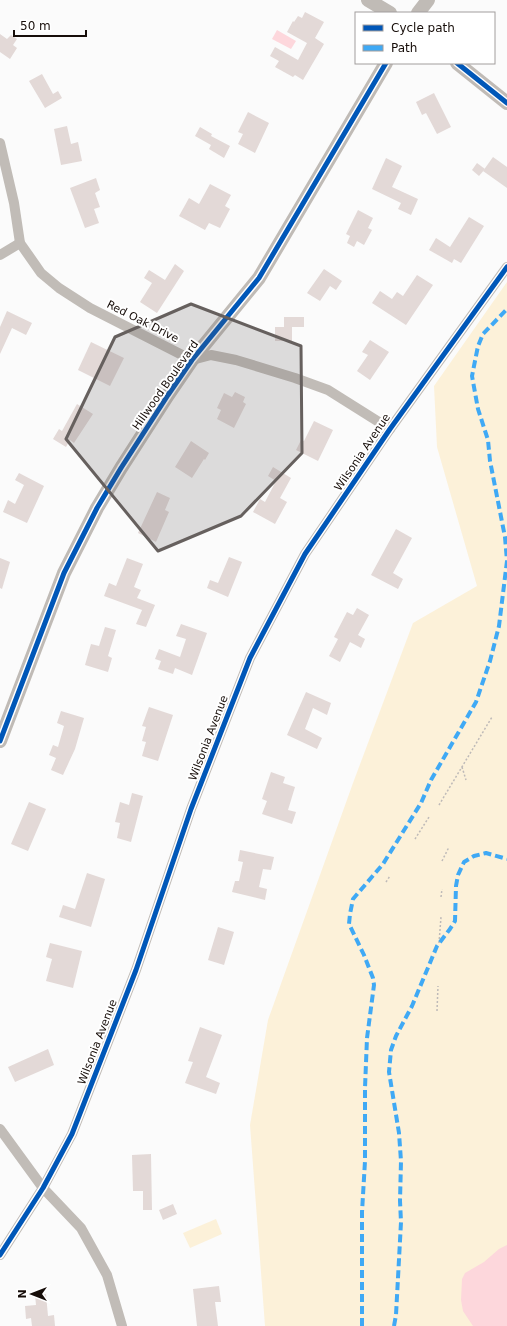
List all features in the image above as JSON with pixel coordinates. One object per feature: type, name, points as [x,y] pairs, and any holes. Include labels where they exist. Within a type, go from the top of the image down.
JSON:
[{"type":"street","points":[[368,0],[388,12]]},
{"type":"street","points":[[419,12],[428,0]]},
{"type":"street","name":"Hillwood Boulevard","points":[[0,741],[64,573],[97,508],[155,413],[192,360],[259,278],[385,64]]},
{"type":"street","points":[[458,64],[507,103]]},
{"type":"street","name":"Red Oak Drive","points":[[0,143],[14,203],[20,243],[41,273],[90,308],[192,360]]},
{"type":"street","points":[[0,255],[20,243]]},
{"type":"street","name":"Wilsonia Avenue","points":[[0,1255],[43,1188],[72,1134],[138,964],[191,809],[250,658],[305,554],[390,429],[507,267]]},
{"type":"street","points":[[192,360],[211,354],[295,378],[328,390],[390,429]]},
{"type":"street","points":[[0,1129],[43,1188],[81,1228],[107,1275],[122,1326]]},
{"type":"path","points":[[440,805],[492,717]]},
{"type":"path","points":[[462,767],[466,780]]},
{"type":"path","points":[[415,839],[429,817]]},
{"type":"path","points":[[442,861],[449,847]]},
{"type":"path","points":[[386,882],[390,876]]},
{"type":"path","points":[[441,897],[442,889]]},
{"type":"path","points":[[439,943],[441,917]]},
{"type":"path","points":[[437,1011],[438,986]]},
{"type":"highlighted area","points":[[191,304],[301,346],[302,453],[241,516],[158,551],[66,439],[115,337]]},
{"type":"shaded area","points":[[277,30],[296,41],[291,49],[272,39]]},
{"type":"shaded area","points":[[507,282],[507,1326],[265,1326],[250,1125],[268,1020],[353,783],[413,623],[477,586],[437,447],[434,386]]},
{"type":"shaded area","points":[[216,1219],[222,1234],[190,1248],[183,1233]]},
{"type":"shaded area","points":[[507,1245],[507,1326],[473,1326],[463,1311],[461,1300],[462,1279],[465,1273],[484,1262],[499,1249]]},
{"type":"building","points":[[305,12],[324,22],[315,38],[324,44],[303,80],[295,75],[293,77],[275,67],[279,61],[270,56],[275,47],[298,60],[307,43],[287,32],[293,21],[294,22],[298,16],[302,18]]},
{"type":"building","points":[[0,34],[7,39],[11,35],[17,39],[13,45],[17,48],[10,59],[0,52]]},
{"type":"building","points":[[42,74],[53,94],[58,91],[62,98],[45,108],[29,81]]},
{"type":"building","points":[[434,93],[451,127],[437,134],[426,113],[422,115],[416,102]]},
{"type":"building","points":[[248,112],[269,123],[255,153],[238,144],[243,134],[238,132]]},
{"type":"building","points":[[67,126],[71,144],[78,142],[82,161],[61,165],[54,129]]},
{"type":"building","points":[[200,127],[212,134],[211,136],[230,146],[224,158],[209,149],[211,145],[195,136]]},
{"type":"building","points":[[493,157],[507,167],[507,188],[483,171]]},
{"type":"building","points":[[386,158],[402,166],[392,187],[418,199],[411,215],[398,209],[401,203],[372,189]]},
{"type":"building","points":[[477,163],[485,169],[479,176],[472,170]]},
{"type":"building","points":[[96,178],[100,190],[95,193],[100,207],[94,209],[99,223],[85,228],[70,188]]},
{"type":"building","points":[[210,184],[231,195],[225,206],[230,209],[220,228],[209,223],[205,230],[179,216],[189,198],[199,204]]},
{"type":"building","points":[[358,210],[373,218],[368,228],[372,230],[364,245],[357,241],[354,247],[347,243],[350,236],[346,234]]},
{"type":"building","points":[[469,217],[484,226],[461,263],[454,259],[452,263],[429,250],[436,238],[450,247]]},
{"type":"building","points":[[175,264],[184,271],[157,313],[140,302],[152,283],[144,278],[149,270],[165,280]]},
{"type":"building","points":[[324,269],[342,281],[336,290],[330,286],[320,301],[307,293]]},
{"type":"building","points":[[417,275],[433,285],[406,325],[372,303],[380,291],[392,299],[397,292],[403,296]]},
{"type":"building","points":[[7,311],[32,323],[26,335],[12,328],[0,354],[0,327]]},
{"type":"building","points":[[284,317],[304,317],[304,327],[292,327],[292,341],[275,341],[275,327],[284,327]]},
{"type":"building","points":[[370,340],[389,352],[370,380],[357,371],[368,355],[362,352]]},
{"type":"building","points":[[91,342],[124,358],[110,386],[78,370]]},
{"type":"building","points":[[235,392],[245,397],[243,402],[246,404],[234,428],[217,419],[221,410],[217,408],[224,393],[232,397]]},
{"type":"building","points":[[77,404],[93,414],[74,443],[70,440],[66,447],[53,439],[59,429],[62,431]]},
{"type":"building","points":[[314,421],[333,430],[318,461],[296,450],[301,440],[304,441]]},
{"type":"building","points":[[191,441],[209,453],[192,478],[175,467]]},
{"type":"building","points":[[273,467],[291,478],[280,498],[287,502],[275,524],[253,512],[260,499],[265,502],[276,481],[268,476]]},
{"type":"building","points":[[19,473],[44,486],[27,523],[3,512],[8,500],[15,504],[24,485],[15,480]]},
{"type":"building","points":[[157,492],[170,498],[165,510],[169,512],[156,542],[138,533]]},
{"type":"building","points":[[396,529],[412,538],[393,573],[403,579],[398,589],[371,575]]},
{"type":"building","points":[[229,557],[242,562],[228,597],[207,588],[210,580],[218,583]]},
{"type":"building","points":[[0,558],[10,562],[2,589],[0,588]]},
{"type":"building","points":[[127,558],[143,564],[134,587],[141,590],[137,598],[155,605],[146,627],[136,624],[142,610],[104,596],[109,583],[116,586]]},
{"type":"building","points":[[357,608],[369,615],[358,635],[365,639],[361,648],[350,642],[340,662],[329,656],[338,639],[334,637],[347,612],[353,615]]},
{"type":"building","points":[[181,624],[207,633],[192,675],[175,668],[173,674],[158,669],[161,661],[155,659],[159,649],[180,657],[186,639],[176,636]]},
{"type":"building","points":[[105,627],[116,630],[108,656],[112,658],[108,672],[85,665],[91,644],[99,646]]},
{"type":"building","points":[[306,692],[331,703],[327,715],[313,708],[305,729],[322,738],[317,749],[287,735]]},
{"type":"building","points":[[149,707],[173,715],[158,761],[142,756],[146,742],[142,741],[146,727],[142,726]]},
{"type":"building","points":[[61,711],[84,718],[75,749],[63,775],[51,770],[56,758],[49,755],[53,745],[58,747],[64,726],[57,723]]},
{"type":"building","points":[[271,772],[285,777],[283,783],[295,787],[288,810],[296,812],[292,824],[262,814],[267,801],[262,799]]},
{"type":"building","points":[[132,793],[143,796],[131,842],[117,838],[120,823],[115,822],[120,802],[129,805]]},
{"type":"building","points":[[29,802],[46,809],[28,851],[11,844]]},
{"type":"building","points":[[240,850],[274,857],[271,870],[263,869],[259,887],[267,889],[265,900],[232,892],[235,881],[239,881],[243,862],[238,861]]},
{"type":"building","points":[[87,873],[105,879],[91,927],[59,917],[63,905],[75,909]]},
{"type":"building","points":[[218,927],[234,932],[224,965],[208,960]]},
{"type":"building","points":[[50,943],[82,951],[73,988],[46,981],[52,959],[46,957]]},
{"type":"building","points":[[200,1027],[222,1035],[206,1077],[220,1083],[216,1094],[185,1083],[193,1062],[188,1061]]},
{"type":"building","points":[[48,1049],[54,1065],[15,1082],[8,1067]]},
{"type":"building","points":[[151,1154],[152,1210],[143,1210],[143,1191],[133,1191],[132,1155]]},
{"type":"building","points":[[173,1204],[177,1214],[163,1220],[159,1210]]},
{"type":"building","points":[[219,1286],[221,1302],[215,1302],[218,1326],[197,1326],[193,1289]]},
{"type":"building","points":[[46,1294],[48,1316],[54,1315],[55,1326],[32,1326],[31,1318],[26,1319],[25,1306],[36,1305],[35,1295]]},
{"type":"marked path","points":[[362,1326],[362,1212],[365,1161],[365,1088],[367,1038],[374,985],[373,978],[364,955],[349,924],[350,914],[353,899],[383,864],[421,803],[431,780],[476,702],[490,661],[499,626],[507,561],[505,537],[490,461],[488,440],[478,409],[472,376],[478,346],[483,334],[507,309]]},
{"type":"marked path","points":[[394,1326],[396,1315],[401,1222],[401,1161],[399,1133],[389,1072],[391,1050],[396,1036],[412,1006],[437,946],[455,921],[456,886],[458,875],[464,862],[474,856],[486,853],[507,859]]},
{"type":"cycle path","points":[[0,741],[64,573],[97,508],[121,468],[192,360],[259,278],[385,64]]},
{"type":"cycle path","points":[[458,64],[507,103]]},
{"type":"cycle path","points":[[0,1255],[43,1188],[72,1134],[136,970],[191,809],[250,658],[305,554],[390,429],[507,267]]}]
